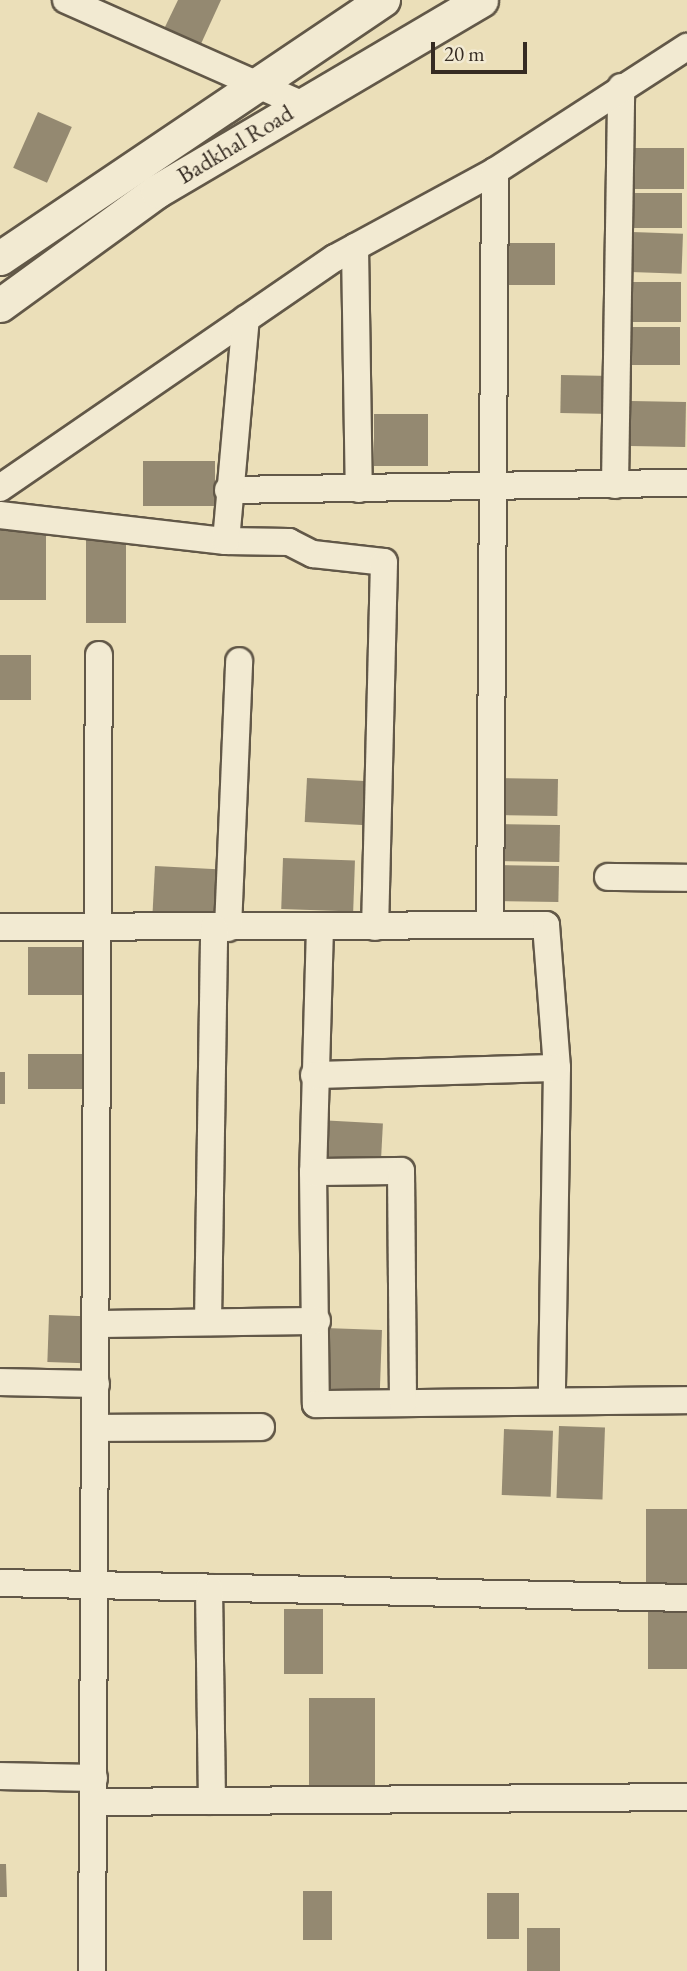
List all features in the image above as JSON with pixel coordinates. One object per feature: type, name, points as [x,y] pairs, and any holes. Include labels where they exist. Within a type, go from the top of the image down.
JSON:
[{"type":"street","points":[[66,0],[303,105]]},
{"type":"street","name":"Badkhal Road","points":[[0,258],[383,0]]},
{"type":"street","name":"Badkhal Road","points":[[0,305],[157,191],[481,0]]},
{"type":"street","points":[[0,488],[355,247],[495,171],[621,87],[687,47]]},
{"type":"street","points":[[615,485],[621,87]]},
{"type":"street","points":[[490,925],[495,171]]},
{"type":"street","points":[[355,247],[359,489]]},
{"type":"street","points":[[226,541],[228,490],[246,319]]},
{"type":"street","points":[[228,490],[687,482]]},
{"type":"street","points":[[0,514],[226,541],[289,542],[313,554],[384,562],[375,927]]},
{"type":"street","points":[[92,1971],[99,656]]},
{"type":"street","points":[[208,1322],[221,928],[239,661]]},
{"type":"street","points":[[608,877],[687,878]]},
{"type":"street","points":[[0,927],[96,929],[546,925],[557,1068],[552,1401]]},
{"type":"street","points":[[320,927],[313,1172],[316,1404],[687,1400]]},
{"type":"street","points":[[314,1076],[557,1068]]},
{"type":"street","points":[[313,1172],[401,1171],[403,1403]]},
{"type":"street","points":[[96,1324],[317,1321]]},
{"type":"street","points":[[0,1382],[96,1384]]},
{"type":"street","points":[[95,1428],[261,1427]]},
{"type":"street","points":[[0,1583],[687,1598]]},
{"type":"street","points":[[209,1588],[212,1801]]},
{"type":"street","points":[[0,1776],[94,1790],[212,1801],[687,1797]]},
{"type":"building","points":[[178,0],[221,0],[200,46],[164,29]]},
{"type":"building","points":[[38,112],[72,127],[47,183],[13,168]]},
{"type":"building","points":[[634,148],[684,148],[684,189],[634,189]]},
{"type":"building","points":[[632,193],[682,193],[682,228],[632,228]]},
{"type":"building","points":[[632,232],[683,234],[682,274],[631,272]]},
{"type":"building","points":[[503,243],[555,243],[555,285],[503,285]]},
{"type":"building","points":[[630,282],[681,282],[681,322],[630,322]]},
{"type":"building","points":[[630,327],[680,327],[680,365],[630,365]]},
{"type":"building","points":[[561,375],[612,376],[611,414],[560,413]]},
{"type":"building","points":[[631,401],[686,402],[685,447],[630,446]]},
{"type":"building","points":[[374,414],[428,414],[428,466],[374,466]]},
{"type":"building","points":[[143,461],[215,461],[215,506],[143,506]]},
{"type":"building","points":[[0,525],[46,525],[46,600],[0,600]]},
{"type":"building","points":[[86,532],[126,532],[126,623],[86,623]]},
{"type":"building","points":[[0,655],[31,655],[31,700],[0,700]]},
{"type":"building","points":[[307,778],[374,782],[372,825],[305,822]]},
{"type":"building","points":[[495,778],[558,779],[557,816],[494,815]]},
{"type":"building","points":[[496,824],[560,825],[559,862],[495,861]]},
{"type":"building","points":[[283,858],[355,861],[353,911],[281,909]]},
{"type":"building","points":[[496,865],[559,866],[558,902],[495,901]]},
{"type":"building","points":[[155,866],[222,870],[220,914],[153,911]]},
{"type":"building","points":[[28,947],[83,947],[83,995],[28,995]]},
{"type":"building","points":[[28,1054],[91,1054],[91,1089],[28,1089]]},
{"type":"building","points":[[0,1072],[5,1072],[5,1104],[0,1104]]},
{"type":"building","points":[[318,1120],[383,1123],[381,1165],[316,1162]]},
{"type":"building","points":[[49,1315],[86,1316],[84,1363],[47,1362]]},
{"type":"building","points":[[325,1328],[382,1330],[380,1398],[323,1396]]},
{"type":"building","points":[[559,1426],[605,1428],[602,1500],[556,1498]]},
{"type":"building","points":[[504,1429],[553,1431],[551,1497],[502,1495]]},
{"type":"building","points":[[646,1509],[687,1509],[687,1589],[646,1589]]},
{"type":"building","points":[[284,1609],[323,1609],[323,1674],[284,1674]]},
{"type":"building","points":[[648,1611],[687,1611],[687,1669],[648,1669]]},
{"type":"building","points":[[309,1698],[375,1698],[375,1788],[309,1788]]},
{"type":"building","points":[[0,1864],[6,1864],[7,1897],[0,1897]]},
{"type":"building","points":[[303,1891],[332,1891],[332,1940],[303,1940]]},
{"type":"building","points":[[487,1893],[519,1893],[519,1939],[487,1939]]},
{"type":"building","points":[[527,1928],[560,1928],[560,1971],[527,1971]]}]
